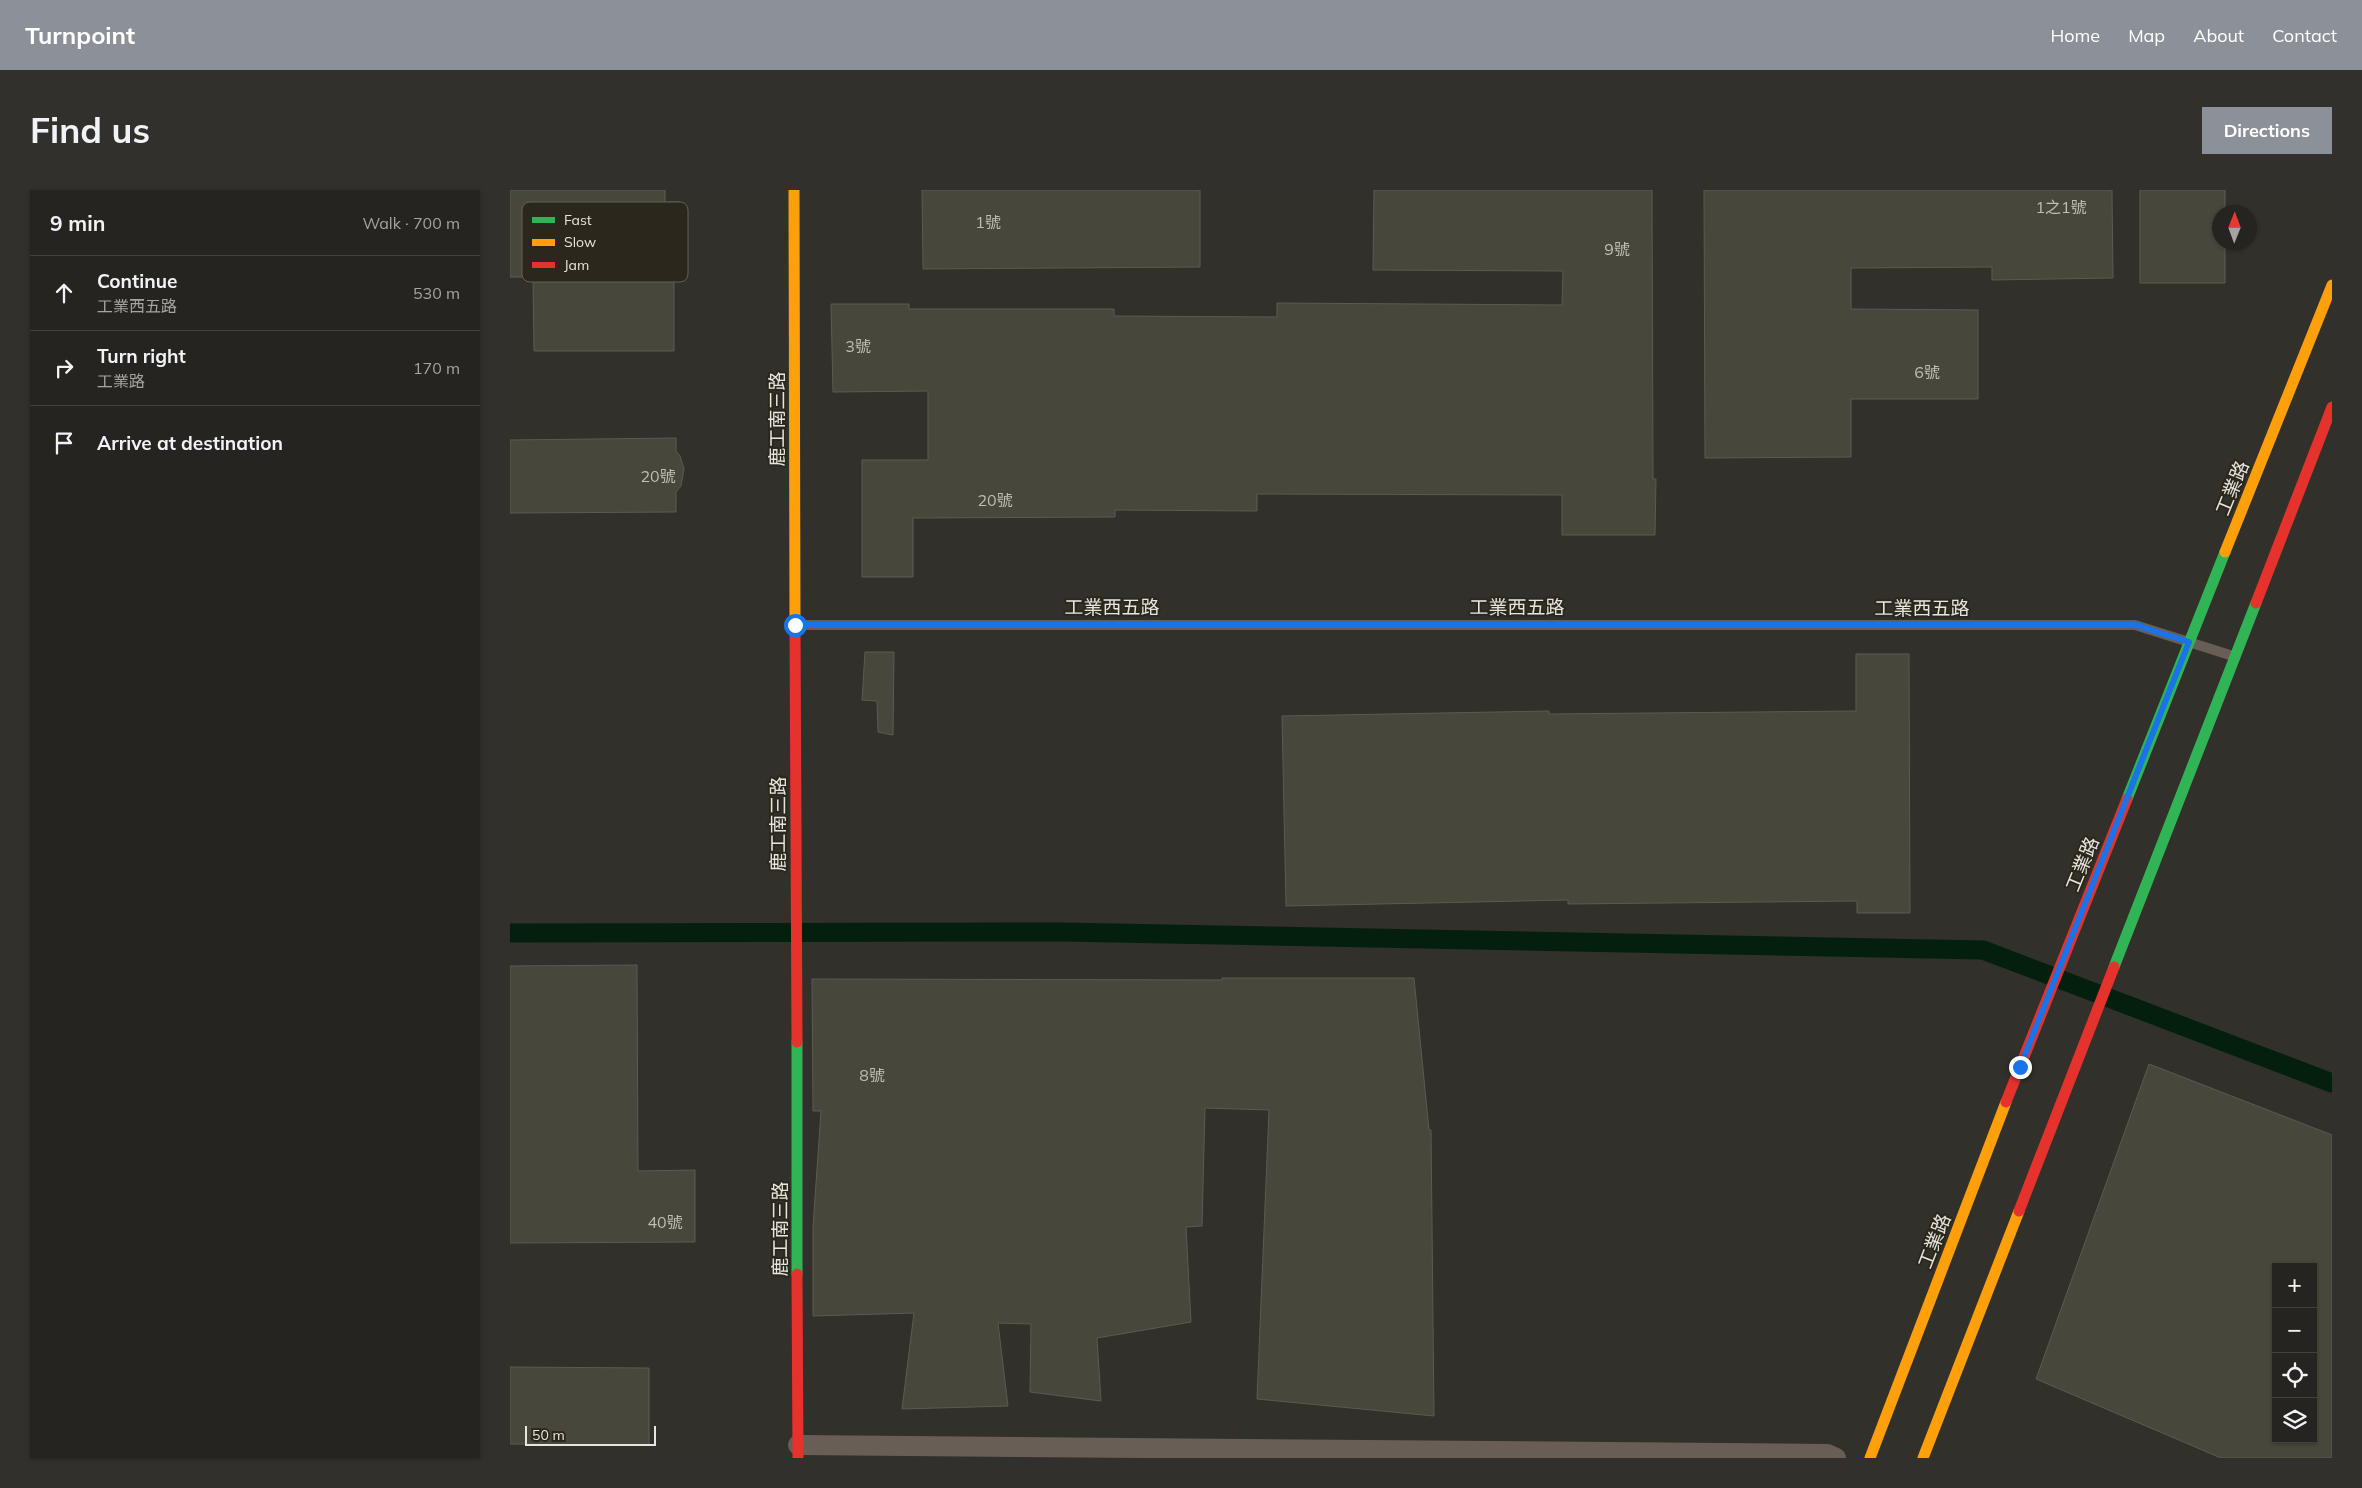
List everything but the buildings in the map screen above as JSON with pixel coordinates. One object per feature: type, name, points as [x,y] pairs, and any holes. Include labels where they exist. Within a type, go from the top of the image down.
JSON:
[{"type":"street","name":"鹿工南三路","points":[[794,190],[798,1452]]},
{"type":"street","name":"工業路","points":[[1870,1458],[2020,1067],[2332,285]]},
{"type":"street","points":[[1924,1458],[2332,407]]},
{"type":"street","points":[[798,1452],[1827,1454],[1836,1458]]},
{"type":"lane","name":"工業西五路","points":[[795,625],[2135,625],[2234,656]]},
{"type":"waterway","points":[[510,933],[1062,932],[1983,950],[2332,1083]]},
{"type":"traffic: fast","points":[[2127,799],[2225,552]]},
{"type":"traffic: fast","points":[[2114,967],[2256,603]]},
{"type":"traffic: fast","points":[[797,1042],[797,1274]]},
{"type":"traffic: slow","points":[[794,190],[795,624]]},
{"type":"traffic: slow","points":[[2225,552],[2332,285]]},
{"type":"traffic: slow","points":[[1870,1458],[2006,1102]]},
{"type":"traffic: slow","points":[[1923,1458],[2019,1211]]},
{"type":"traffic: jam","points":[[2256,603],[2332,407]]},
{"type":"traffic: jam","points":[[795,624],[797,1042]]},
{"type":"traffic: jam","points":[[2006,1102],[2127,799]]},
{"type":"traffic: jam","points":[[2019,1211],[2114,967]]},
{"type":"traffic: jam","points":[[797,1274],[798,1458]]},
{"type":"route","points":[[795,625],[2135,625],[2189,642],[2020,1067]]}]
